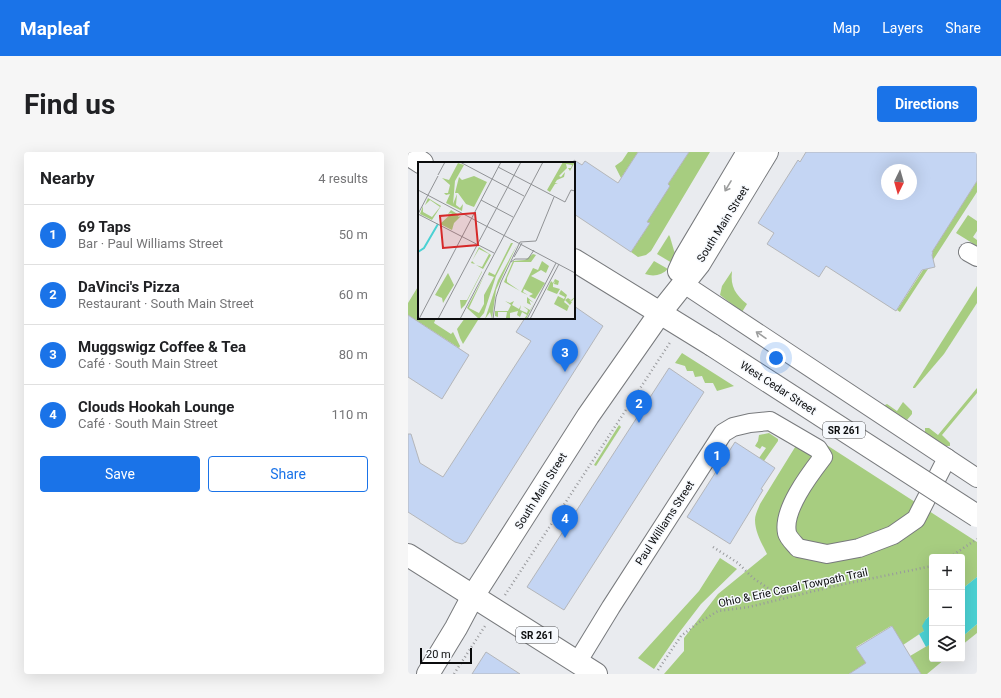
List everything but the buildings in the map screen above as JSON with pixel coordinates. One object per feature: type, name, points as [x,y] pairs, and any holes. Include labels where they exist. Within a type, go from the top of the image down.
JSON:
[{"type":"main road","name":"South Main Street","points":[[660,313],[685,258],[748,152]]},
{"type":"main road","name":"South Main Street","points":[[428,674],[456,628],[473,596],[588,416],[660,313],[699,264],[767,152]]},
{"type":"main road","points":[[408,154],[420,162]]},
{"type":"main road","name":"SR 261","points":[[575,261],[660,313]]},
{"type":"main road","name":"West Cedar Street","points":[[660,313],[681,325],[977,516]]},
{"type":"main road","name":"SR 261","points":[[408,555],[578,661],[596,674]]},
{"type":"street","points":[[684,284],[977,478]]},
{"type":"street","name":"Paul Williams Street","points":[[578,661],[723,433],[733,426],[770,421],[818,449],[823,457],[801,486],[792,504],[787,533],[798,548],[827,554],[859,548],[893,535],[916,519],[947,458]]},
{"type":"path","points":[[517,577],[681,325]]},
{"type":"path","points":[[954,554],[977,539]]},
{"type":"path","points":[[713,547],[738,563],[753,578],[784,599]]},
{"type":"path","name":"Ohio & Erie Canal Towpath Trail","points":[[658,670],[681,636],[698,622],[718,611],[749,607],[835,586],[929,567]]},
{"type":"path","points":[[454,674],[477,639]]},
{"type":"green space","points":[[628,152],[638,152],[621,178],[615,166],[622,161]]},
{"type":"green space","points":[[689,152],[710,152],[651,251],[646,255],[638,257],[631,252],[650,223],[647,222],[668,184]]},
{"type":"green space","points":[[977,181],[977,192],[933,260],[932,252]]},
{"type":"green space","points":[[968,215],[977,221],[977,231],[973,237],[977,240],[977,246],[956,233]]},
{"type":"green space","points":[[669,235],[675,254],[672,263],[657,254]]},
{"type":"green space","points":[[654,261],[668,269],[658,275],[645,274]]},
{"type":"green space","points":[[928,269],[900,312],[897,310],[923,270]]},
{"type":"green space","points":[[732,271],[733,286],[740,297],[747,304],[742,312],[720,295],[722,286]]},
{"type":"green space","points":[[977,286],[977,303],[944,354],[915,388],[913,388],[913,387]]},
{"type":"green space","points":[[418,287],[418,319],[436,319],[434,323],[451,334],[453,332],[460,346],[459,348],[408,315],[408,303]]},
{"type":"green space","points":[[464,319],[478,320],[463,344],[457,329]]},
{"type":"green space","points":[[682,353],[734,386],[717,391],[713,383],[705,383],[702,376],[695,377],[693,371],[687,371],[685,366],[675,363]]},
{"type":"green space","points":[[977,388],[977,393],[942,435],[950,443],[950,446],[946,446],[925,433],[925,428],[929,428],[938,435]]},
{"type":"green space","points":[[903,402],[912,411],[912,414],[907,420],[885,406],[887,404],[897,411]]},
{"type":"green space","points":[[619,425],[621,427],[596,466],[594,465]]},
{"type":"green space","points":[[805,431],[977,542],[977,577],[965,587],[965,554],[929,554],[929,616],[926,619],[924,631],[903,645],[891,626],[856,647],[866,663],[849,674],[664,674],[684,651],[684,638],[718,594],[767,554],[756,529],[755,520],[760,504]]},
{"type":"green space","points":[[769,433],[778,439],[778,441],[764,461],[759,458],[766,448],[762,446],[760,449],[755,446],[759,435]]},
{"type":"green space","points":[[720,558],[737,569],[701,604],[654,669],[638,658],[699,591]]},
{"type":"green space","points":[[977,624],[977,633],[965,643],[965,634]]},
{"type":"green space","points":[[929,645],[929,662],[941,662],[927,674],[921,674],[910,656]]},
{"type":"water","points":[[977,577],[977,624],[965,634],[965,590],[965,587]]},
{"type":"water","points":[[929,616],[929,645],[926,647],[919,634],[924,631],[922,626]]},
{"type":"place","name":"Muggswigz Coffee & Tea","points":[[565,372]]},
{"type":"place","name":"DaVinci's Pizza","points":[[639,423]]},
{"type":"place","name":"69 Taps","points":[[717,475]]},
{"type":"place","name":"Clouds Hookah Lounge","points":[[565,538]]}]
